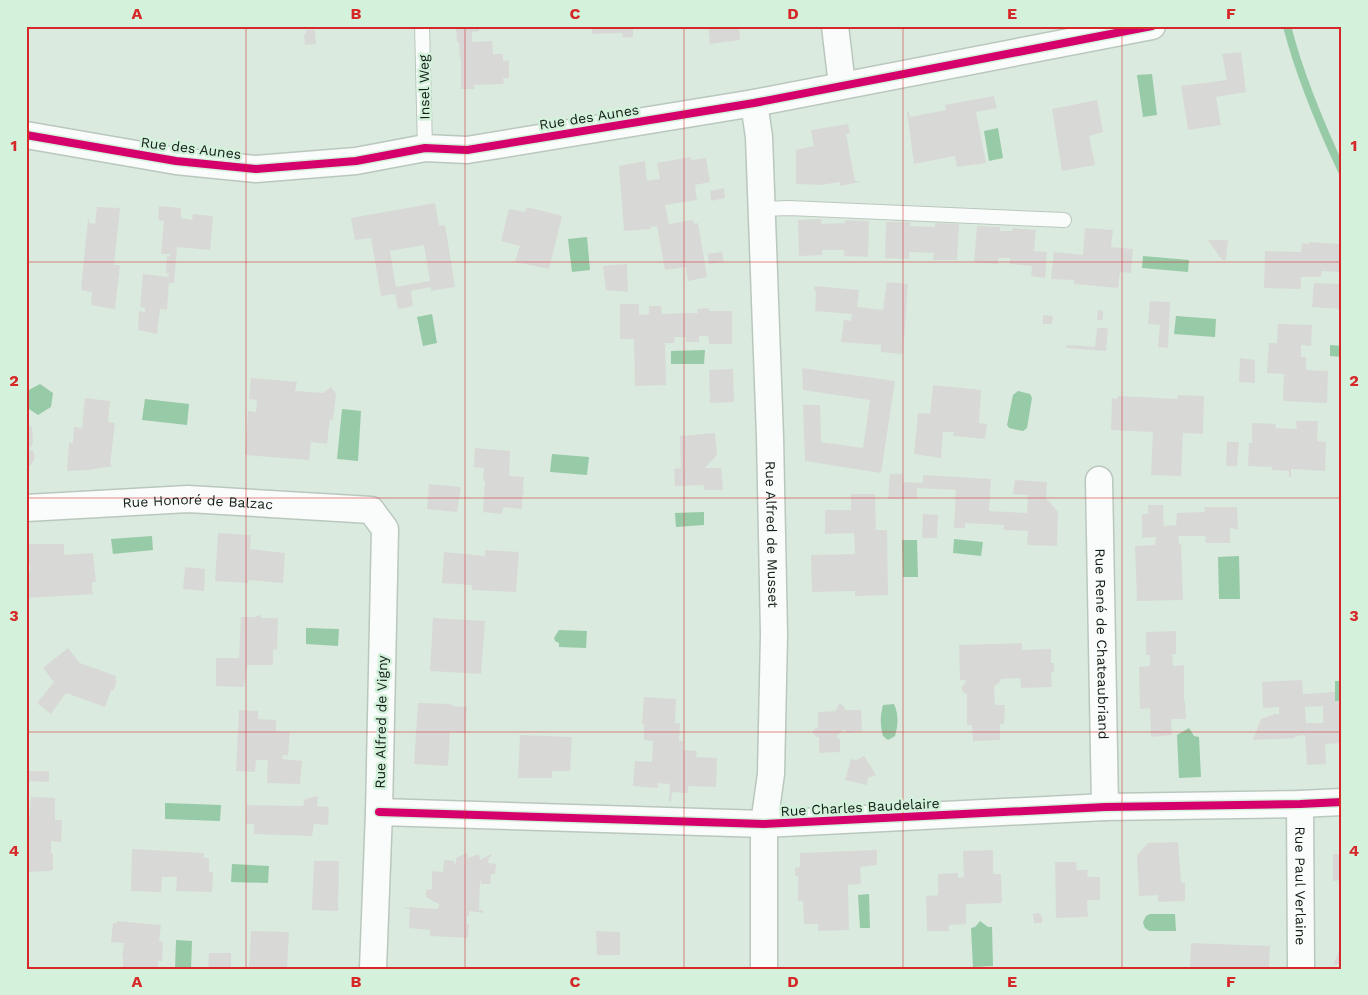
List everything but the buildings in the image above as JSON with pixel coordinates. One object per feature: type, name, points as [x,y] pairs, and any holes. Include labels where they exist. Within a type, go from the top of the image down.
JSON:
[{"type":"street","points":[[836,26],[842,85]]},
{"type":"street","name":"Rue des Aunes","points":[[26,135],[176,160],[256,169],[356,161],[426,148],[468,150],[754,102],[1152,26]]},
{"type":"street","name":"Rue Alfred de Musset","points":[[754,102],[759,137],[762,209],[770,437],[774,634],[771,774],[764,824],[764,969]]},
{"type":"street","name":"Rue René de Chateaubriand","points":[[1099,480],[1104,807]]},
{"type":"street","name":"Rue Honoré de Balzac","points":[[26,508],[188,499],[371,510]]},
{"type":"street","name":"Rue Alfred de Vigny","points":[[371,510],[385,529],[379,812],[372,969]]},
{"type":"street","name":"Rue Charles Baudelaire","points":[[379,812],[764,824],[1104,807],[1342,802]]},
{"type":"street","name":"Rue Paul Verlaine","points":[[1300,804],[1301,969]]},
{"type":"lane","name":"Insel Weg","points":[[422,26],[426,148]]},
{"type":"lane","points":[[762,209],[789,208],[1064,220]]},
{"type":"shaded area","points":[[1152,74],[1157,115],[1143,117],[1137,75]]},
{"type":"shaded area","points":[[998,128],[1003,158],[989,161],[984,131]]},
{"type":"shaded area","points":[[587,237],[590,270],[572,272],[568,239]]},
{"type":"shaded area","points":[[1143,256],[1189,260],[1188,272],[1142,268]]},
{"type":"shaded area","points":[[432,314],[437,343],[423,346],[417,317]]},
{"type":"shaded area","points":[[1176,316],[1216,319],[1215,337],[1174,334]]},
{"type":"shaded area","points":[[1330,345],[1342,346],[1342,357],[1330,356]]},
{"type":"shaded area","points":[[705,350],[704,364],[671,364],[671,351]]},
{"type":"shaded area","points":[[40,384],[53,393],[51,407],[38,415],[26,407],[27,391]]},
{"type":"shaded area","points":[[1018,391],[1030,394],[1032,398],[1027,428],[1023,431],[1009,428],[1007,425],[1013,395]]},
{"type":"shaded area","points":[[145,399],[189,404],[187,425],[142,420]]},
{"type":"shaded area","points":[[342,409],[361,411],[358,461],[337,459]]},
{"type":"shaded area","points":[[552,454],[589,457],[587,475],[550,472]]},
{"type":"shaded area","points":[[704,512],[704,525],[676,527],[675,513]]},
{"type":"shaded area","points":[[152,536],[153,550],[113,554],[111,539]]},
{"type":"shaded area","points":[[954,539],[983,542],[981,556],[953,553]]},
{"type":"shaded area","points":[[902,540],[917,540],[918,577],[903,577]]},
{"type":"shaded area","points":[[1239,556],[1240,599],[1219,599],[1218,557]]},
{"type":"shaded area","points":[[306,628],[339,629],[338,646],[306,644]]},
{"type":"shaded area","points":[[559,630],[587,631],[586,648],[559,647],[559,643],[554,638]]},
{"type":"shaded area","points":[[1335,681],[1342,681],[1342,701],[1335,701]]},
{"type":"shaded area","points":[[894,704],[897,728],[895,736],[888,740],[883,736],[881,713],[883,705]]},
{"type":"shaded area","points":[[1189,728],[1194,736],[1199,737],[1201,777],[1179,778],[1177,735]]},
{"type":"shaded area","points":[[165,803],[221,805],[220,821],[165,819]]},
{"type":"shaded area","points":[[232,864],[269,866],[268,883],[231,882]]},
{"type":"shaded area","points":[[869,894],[870,928],[860,928],[858,895]]},
{"type":"shaded area","points":[[1150,914],[1175,914],[1176,931],[1150,931],[1144,927],[1143,922],[1146,916]]},
{"type":"shaded area","points":[[980,921],[988,927],[992,927],[993,966],[973,967],[971,928],[975,927]]},
{"type":"shaded area","points":[[176,940],[192,941],[191,969],[175,969]]},
{"type":"waterway","points":[[1287,26],[1311,100],[1342,171]]},
{"type":"cycle path","points":[[26,135],[176,161],[256,169],[356,161],[425,148],[467,150],[754,103],[1152,26]]},
{"type":"cycle path","points":[[379,812],[764,824],[1105,807],[1342,802]]}]
